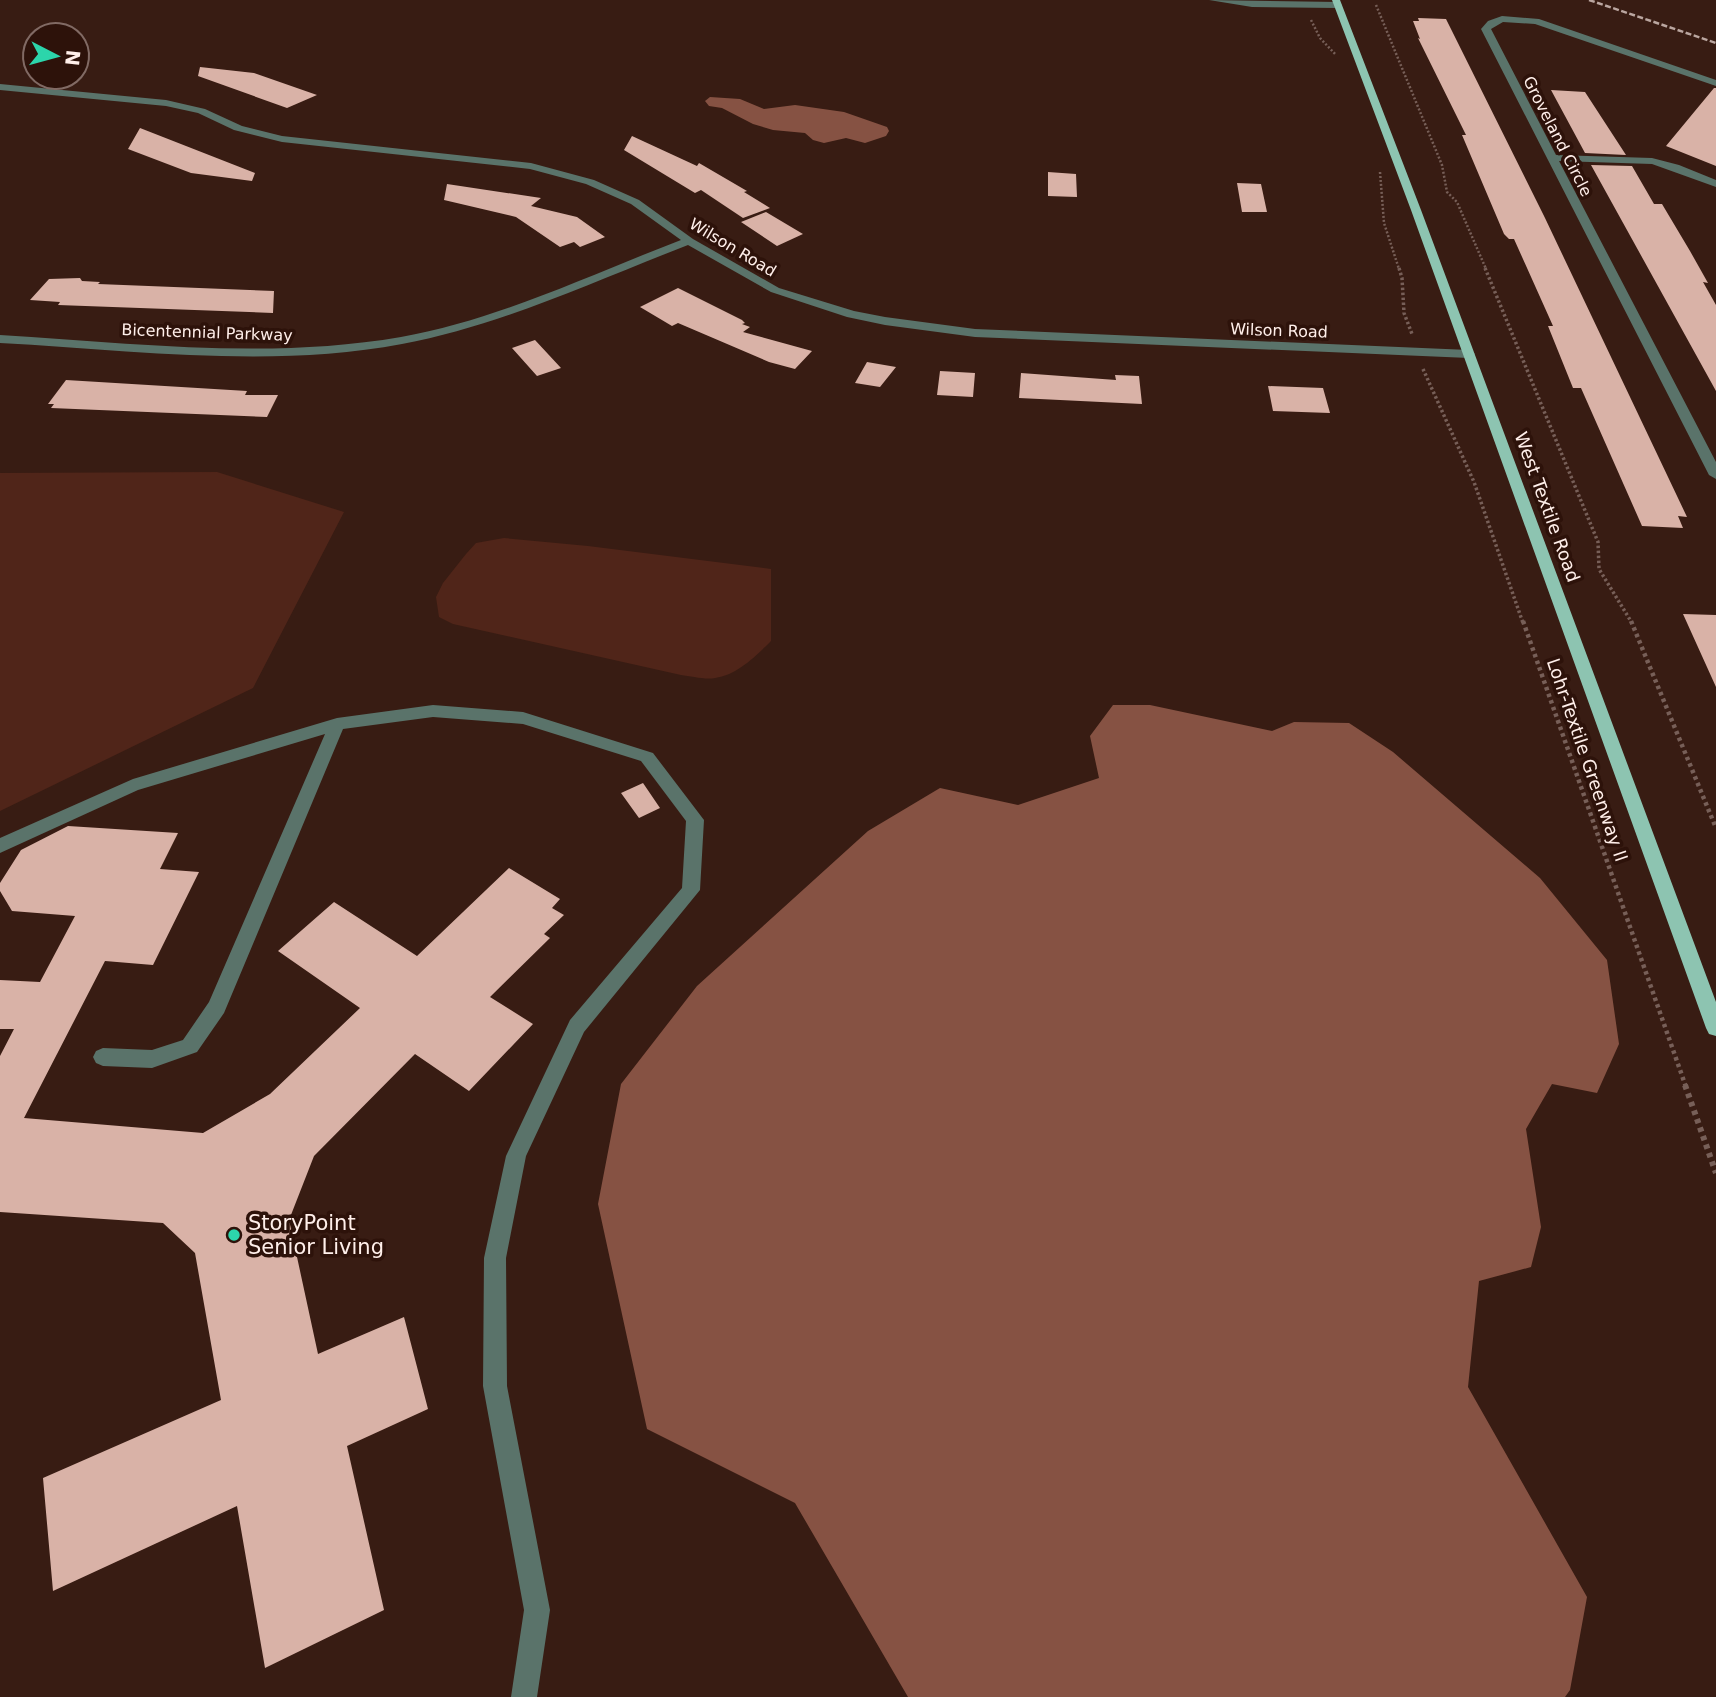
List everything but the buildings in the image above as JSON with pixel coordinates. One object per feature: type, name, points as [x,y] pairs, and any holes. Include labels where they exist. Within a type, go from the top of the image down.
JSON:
[{"type":"main road","name":"West Textile Road","points":[[1337,3],[1716,1027]]},
{"type":"street","points":[[1213,0],[1252,4],[1337,3]]},
{"type":"street","name":"Groveland Circle","points":[[1716,83],[1546,24],[1517,18],[1491,23],[1486,29],[1716,475]]},
{"type":"street","name":"Wilson Road","points":[[0,87],[166,103],[201,111],[238,128],[282,139],[531,166],[590,182],[635,202],[690,241],[775,290],[851,314],[954,331],[1469,354]]},
{"type":"street","points":[[1552,158],[1652,161],[1675,167],[1716,184]]},
{"type":"street","name":"Bicentennial Parkway","points":[[0,339],[257,352],[359,346],[404,340],[518,309],[690,241]]},
{"type":"street","points":[[0,846],[133,785],[337,724],[433,710],[523,718],[646,757],[695,820],[691,890],[577,1026],[516,1157],[495,1258],[495,1386],[537,1610],[524,1697]]},
{"type":"street","points":[[103,1057],[152,1059],[190,1046],[216,1007],[337,724]]},
{"type":"path","points":[[1377,5],[1442,165],[1447,192],[1460,207],[1598,542],[1599,569],[1628,613],[1716,828]]},
{"type":"path","points":[[1307,13],[1320,38],[1339,58]]},
{"type":"path","points":[[1380,166],[1384,223],[1400,268],[1404,313],[1414,341]]},
{"type":"path","name":"Lohr-Textile Greenway II","points":[[1420,361],[1428,386],[1474,482],[1716,1173]]},
{"type":"shaded area","points":[[710,97],[740,99],[764,109],[795,105],[844,112],[887,127],[889,131],[886,136],[865,143],[846,138],[824,143],[813,140],[805,133],[773,130],[753,124],[722,108],[709,106],[705,101]]},
{"type":"shaded area","points":[[217,472],[344,512],[253,688],[0,811],[0,473]]},
{"type":"shaded area","points":[[504,538],[771,569],[771,641],[738,669],[707,679],[453,624],[439,617],[436,597],[443,583],[466,554],[476,543]]},
{"type":"shaded area","points":[[1113,705],[1150,705],[1272,731],[1294,722],[1349,723],[1393,752],[1540,878],[1607,960],[1619,1044],[1597,1093],[1552,1084],[1526,1129],[1541,1227],[1531,1267],[1479,1281],[1468,1387],[1587,1597],[1570,1690],[1565,1697],[908,1697],[795,1503],[647,1429],[598,1204],[621,1084],[697,986],[868,831],[940,788],[1018,805],[1099,778],[1090,736]]},
{"type":"railway","points":[[1589,0],[1716,43]]},
{"type":"place","name":"StoryPoint Senior Living","points":[[234,1235]]}]
